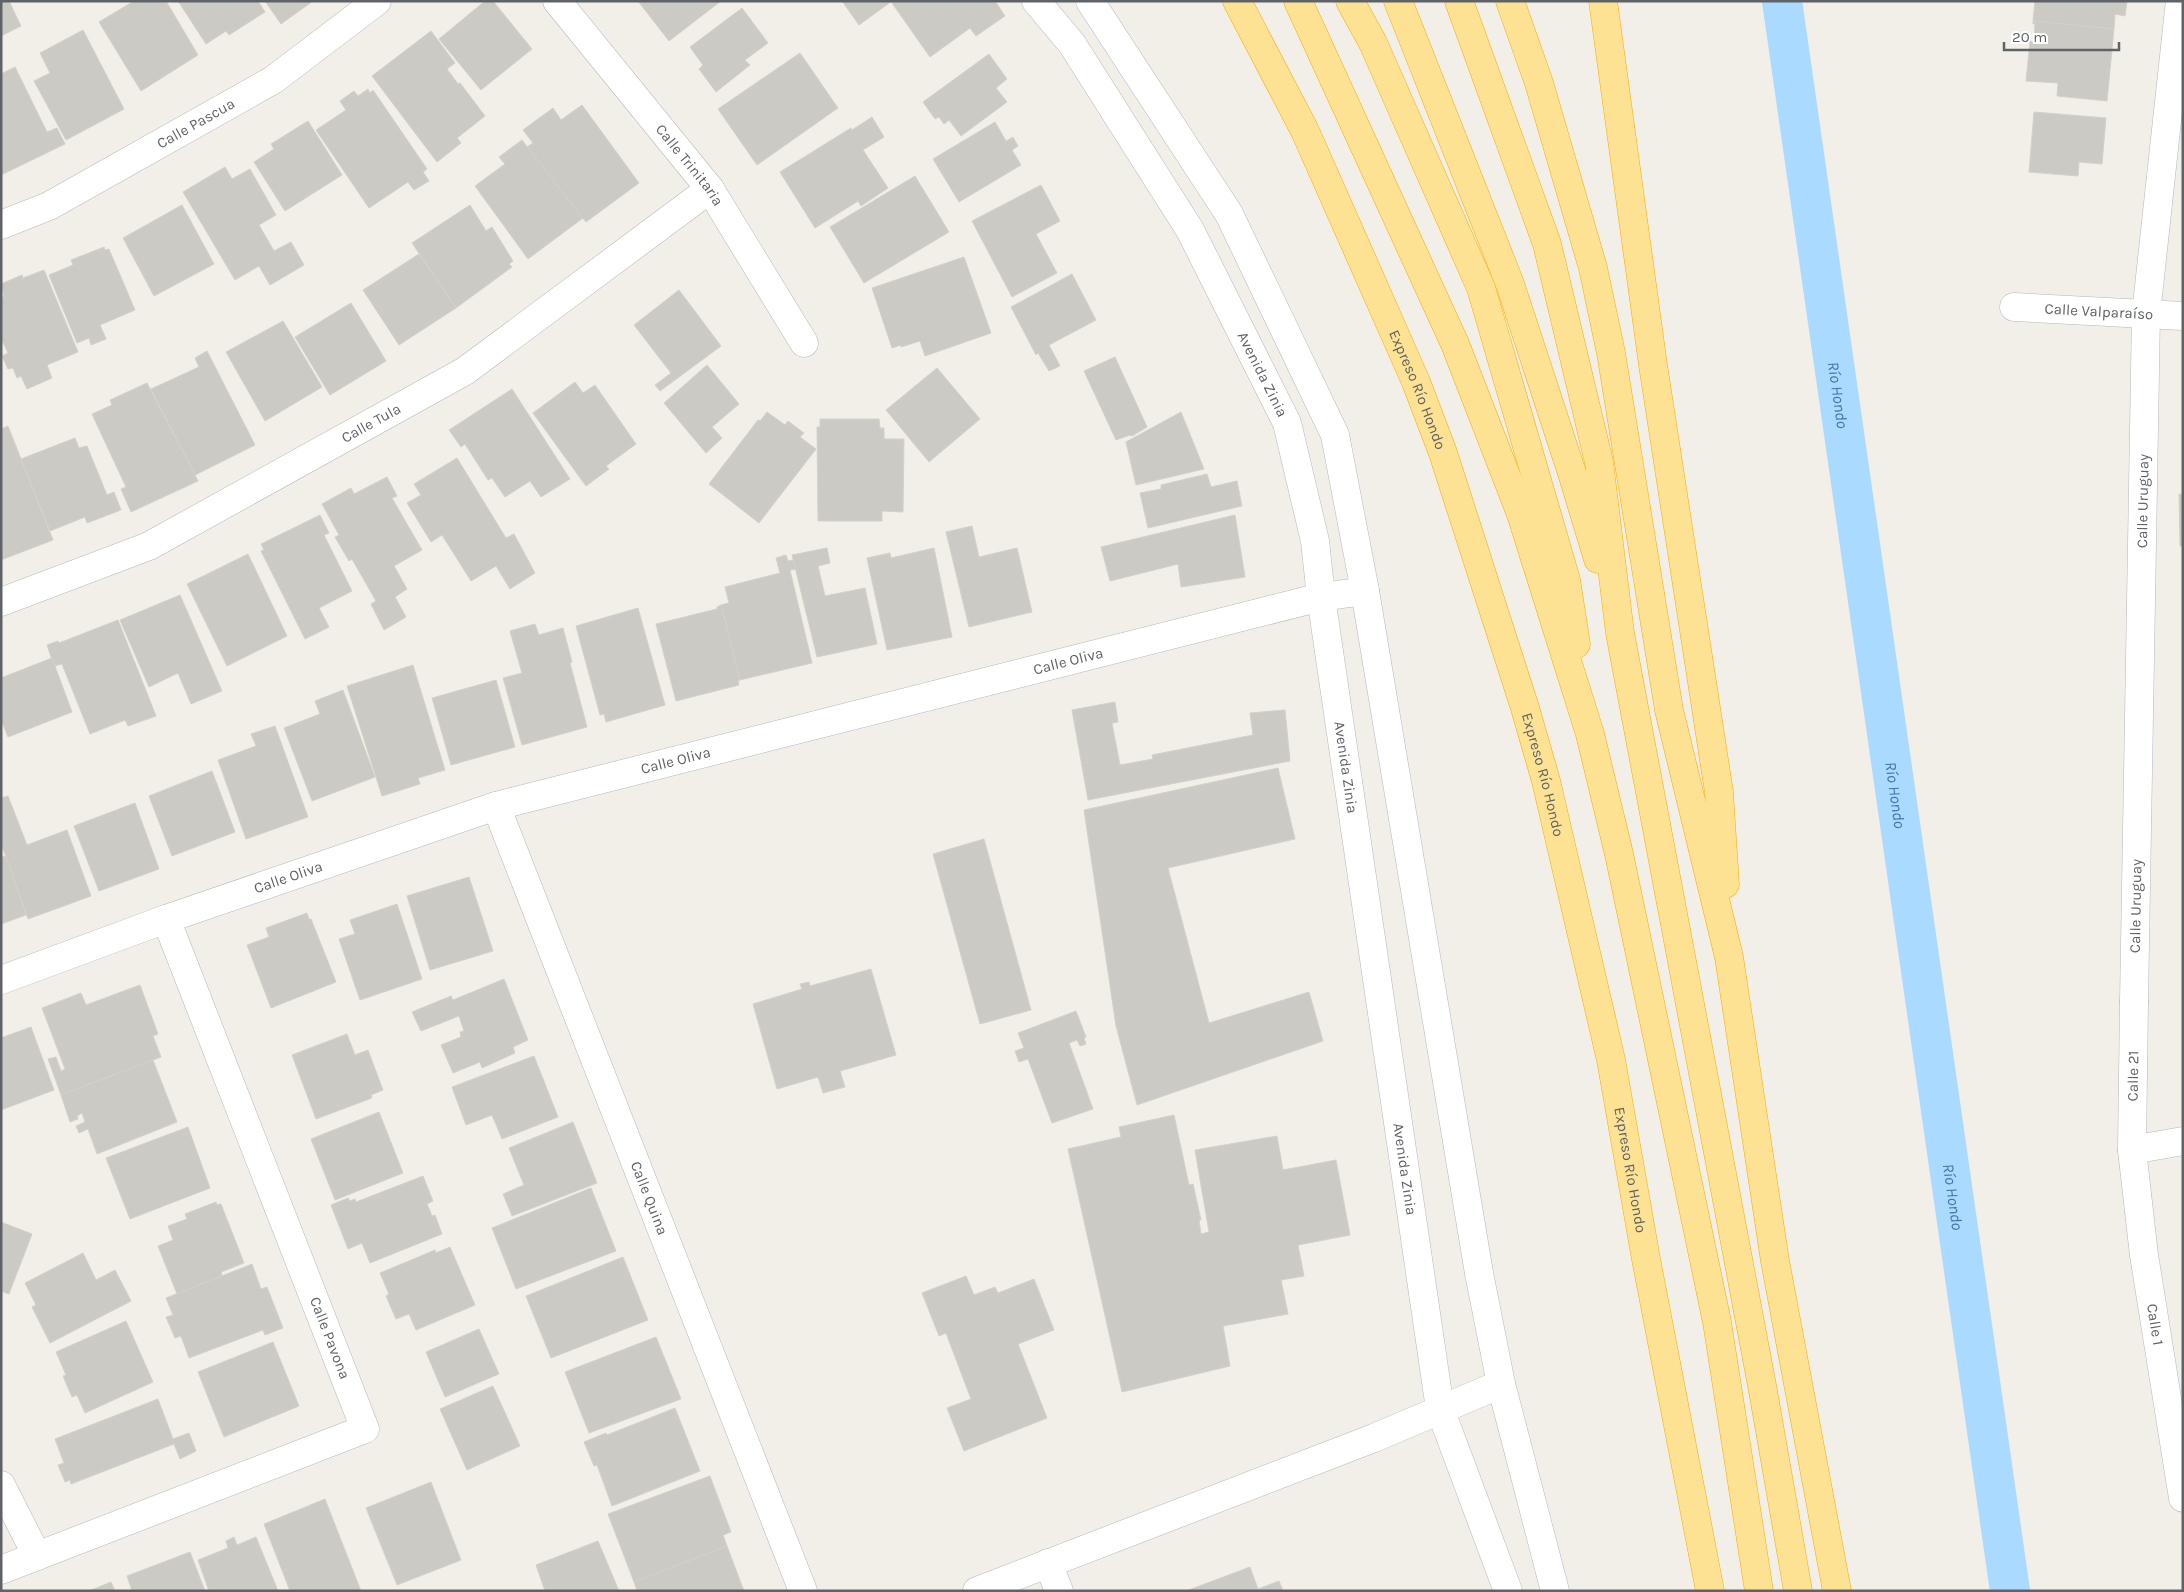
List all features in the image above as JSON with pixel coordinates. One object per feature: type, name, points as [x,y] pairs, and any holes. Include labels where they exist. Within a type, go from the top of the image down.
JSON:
[{"type":"highway","name":"Expreso Río Hondo","points":[[1237,1],[1305,131],[1416,382],[1443,453],[1525,708],[1548,790],[1611,1060],[1646,1259],[1710,1591]]},
{"type":"highway","points":[[1298,1],[1455,344],[1521,514],[1590,734],[1619,854],[1717,1322],[1759,1591]]},
{"type":"highway","points":[[1350,1],[1373,43],[1481,288],[1566,580],[1590,734]]},
{"type":"highway","points":[[1398,1],[1510,284],[1572,473],[1620,633]]},
{"type":"highway","points":[[1460,1],[1547,244],[1599,462],[1620,633],[1761,1381],[1798,1591]]},
{"type":"highway","points":[[1510,1],[1548,109],[1593,268],[1611,353],[1670,710],[1729,958],[1775,1261],[1837,1591]]},
{"type":"highway","points":[[1602,1],[1653,366],[1718,792],[1729,958]]},
{"type":"street","name":"Calle Pascua","points":[[1,224],[50,206],[273,80],[377,1]]},
{"type":"street","name":"Calle Trinitaria","points":[[557,1],[710,189],[804,343]]},
{"type":"street","name":"Avenida Zinia","points":[[1036,1],[1072,44],[1190,230],[1287,423],[1315,541],[1321,597],[1440,1409],[1508,1591]]},
{"type":"street","points":[[1090,1],[1229,214],[1335,435],[1365,591],[1479,1273],[1501,1384],[1555,1591]]},
{"type":"street","name":"Calle Uruguay","points":[[2134,1002],[2146,314],[2180,1]]},
{"type":"street","name":"Calle Tula","points":[[1,602],[149,546],[465,371],[710,189]]},
{"type":"street","name":"Calle Valparaíso","points":[[2014,307],[2183,316]]},
{"type":"street","name":"Calle Oliva","points":[[1,980],[166,919],[496,806],[1321,597],[1365,591]]},
{"type":"street","name":"Calle Quina","points":[[496,806],[803,1591]]},
{"type":"street","name":"Calle Pavona","points":[[1,1570],[365,1429],[166,919]]},
{"type":"street","name":"Calle 21","points":[[2132,1150],[2134,1002]]},
{"type":"street","points":[[2132,1150],[2183,1141]]},
{"type":"street","name":"Calle 1","points":[[2132,1150],[2144,1256],[2183,1498]]},
{"type":"street","points":[[977,1591],[1374,1438],[1501,1384]]},
{"type":"street","points":[[1,1485],[37,1556]]},
{"type":"street","points":[[1048,1563],[1059,1591]]},
{"type":"building","points":[[1,1],[9,1],[21,26],[1,36]]},
{"type":"building","points":[[134,1],[166,1],[198,55],[141,91],[99,22]]},
{"type":"building","points":[[178,1],[258,1],[265,12],[229,35],[226,31],[206,44]]},
{"type":"building","points":[[265,1],[313,1],[281,24]]},
{"type":"building","points":[[485,1],[493,1],[532,49],[481,90],[439,39]]},
{"type":"building","points":[[638,1],[721,1],[669,41]]},
{"type":"building","points":[[842,1],[892,1],[859,25]]},
{"type":"building","points":[[895,1],[995,1],[1005,16],[976,36],[970,28],[930,57],[892,3]]},
{"type":"building","points":[[2035,1],[2127,1],[2125,16],[2115,14],[2114,29],[2033,21]]},
{"type":"building","points":[[742,8],[768,43],[745,60],[750,65],[716,92],[699,69],[703,65],[690,47]]},
{"type":"building","points":[[2033,21],[2114,29],[2107,101],[2057,96],[2058,83],[2026,81],[2030,41],[2034,42],[2035,24],[2033,24]]},
{"type":"building","points":[[83,30],[124,109],[66,140],[34,81],[50,73],[40,53]]},
{"type":"building","points":[[431,31],[455,63],[447,69],[485,116],[457,138],[461,143],[437,162],[372,76]]},
{"type":"building","points":[[800,53],[838,108],[757,165],[718,109]]},
{"type":"building","points":[[989,54],[1007,79],[996,88],[1007,102],[961,136],[949,120],[944,124],[939,117],[935,119],[923,102]]},
{"type":"building","points":[[15,67],[47,132],[57,128],[65,144],[1,175],[1,74]]},
{"type":"building","points":[[368,89],[370,93],[373,90],[427,169],[423,172],[429,181],[414,190],[408,182],[369,208],[316,130],[346,110],[340,101],[354,91],[358,96]]},
{"type":"building","points":[[582,105],[639,183],[586,222],[527,147],[533,143],[523,130],[553,108],[561,120]]},
{"type":"building","points":[[2034,112],[2106,118],[2102,164],[2079,162],[2078,176],[2029,172]]},
{"type":"building","points":[[872,117],[884,137],[863,150],[888,188],[861,206],[858,201],[815,228],[780,172]]},
{"type":"building","points":[[308,121],[342,175],[285,211],[254,162],[274,149],[271,144]]},
{"type":"building","points":[[995,122],[1006,141],[1013,137],[1018,146],[1012,150],[1021,165],[959,202],[933,159]]},
{"type":"building","points":[[522,140],[583,218],[528,259],[475,186],[505,164],[499,157]]},
{"type":"building","points":[[225,167],[232,179],[250,169],[276,215],[259,225],[274,251],[291,242],[304,265],[270,285],[259,266],[235,280],[183,192]]},
{"type":"building","points":[[915,176],[949,232],[864,283],[830,227]]},
{"type":"building","points":[[1041,185],[1060,221],[1036,234],[1057,273],[1012,297],[972,221]]},
{"type":"building","points":[[182,205],[214,264],[154,296],[123,238]]},
{"type":"building","points":[[470,205],[486,231],[492,227],[513,261],[509,264],[512,267],[456,308],[412,243]]},
{"type":"building","points":[[104,247],[105,250],[109,249],[135,310],[100,325],[106,339],[91,345],[89,338],[77,343],[49,275],[73,265],[71,260]]},
{"type":"building","points":[[419,254],[456,308],[399,345],[363,290]]},
{"type":"building","points":[[964,257],[991,333],[925,356],[920,341],[892,348],[872,288]]},
{"type":"building","points":[[44,270],[78,352],[47,365],[52,378],[27,389],[21,376],[17,378],[13,368],[8,369],[2,356],[8,353],[1,338],[1,298],[4,296],[1,284],[22,275],[23,278]]},
{"type":"building","points":[[1072,274],[1096,320],[1049,345],[1060,366],[1049,371],[1038,353],[1036,355],[1011,307]]},
{"type":"building","points":[[679,290],[721,346],[660,391],[655,385],[671,373],[634,325]]},
{"type":"building","points":[[351,303],[386,361],[330,395],[295,337]]},
{"type":"building","points":[[283,321],[322,387],[265,421],[226,352]]},
{"type":"building","points":[[207,351],[255,445],[195,475],[151,389],[199,367],[195,358]]},
{"type":"building","points":[[1115,357],[1147,427],[1132,436],[1116,440],[1084,371]]},
{"type":"building","points":[[707,365],[739,404],[712,427],[722,438],[706,453],[664,403]]},
{"type":"building","points":[[937,368],[980,419],[929,462],[886,410]]},
{"type":"building","points":[[575,382],[583,393],[595,385],[636,444],[606,466],[609,469],[586,486],[533,413]]},
{"type":"building","points":[[147,383],[198,481],[131,512],[121,489],[126,487],[92,414],[112,405],[110,400]]},
{"type":"building","points":[[512,389],[570,479],[541,497],[530,481],[505,497],[492,478],[488,480],[465,444],[461,447],[449,430]]},
{"type":"building","points":[[767,412],[785,425],[788,421],[804,433],[800,437],[816,449],[759,523],[709,484],[758,420],[760,421]]},
{"type":"building","points":[[1181,412],[1204,469],[1136,485],[1126,442]]},
{"type":"building","points":[[820,419],[879,419],[880,428],[884,428],[884,439],[904,439],[903,512],[882,511],[882,521],[818,521],[817,427],[820,427]]},
{"type":"building","points":[[8,426],[53,540],[1,560],[1,429]]},
{"type":"building","points":[[75,438],[79,448],[87,446],[107,495],[114,492],[121,510],[87,523],[85,517],[50,531],[21,459]]},
{"type":"building","points":[[457,458],[506,538],[514,534],[535,573],[510,589],[496,566],[471,581],[442,535],[431,542],[407,503],[421,495],[414,484]]},
{"type":"building","points":[[1207,474],[1211,487],[1237,481],[1242,506],[1148,528],[1140,493],[1161,489],[1161,485]]},
{"type":"building","points":[[387,477],[397,496],[392,498],[422,550],[394,566],[407,589],[395,597],[406,617],[384,630],[371,604],[376,601],[352,559],[349,561],[335,537],[339,535],[322,504],[351,488],[354,494]]},
{"type":"building","points":[[2179,494],[2183,495],[2183,546],[2180,546]]},
{"type":"building","points":[[320,515],[329,533],[324,535],[352,591],[319,608],[329,627],[305,639],[261,551],[264,550],[261,544]]},
{"type":"building","points":[[1235,515],[1245,577],[1181,587],[1178,564],[1110,581],[1101,547]]},
{"type":"building","points":[[972,526],[979,557],[1017,548],[1032,612],[969,627],[946,532]]},
{"type":"building","points":[[827,548],[830,563],[818,566],[825,596],[865,588],[877,644],[817,657],[792,555]]},
{"type":"building","points":[[934,548],[952,637],[887,650],[867,558],[890,553],[891,558]]},
{"type":"building","points":[[248,554],[287,636],[227,666],[187,584]]},
{"type":"building","points":[[786,555],[788,561],[793,560],[796,569],[790,570],[812,663],[740,680],[721,605],[729,603],[725,587],[780,573],[776,558]]},
{"type":"building","points":[[180,595],[222,691],[191,704],[178,673],[149,687],[120,620]]},
{"type":"building","points":[[721,605],[740,680],[738,681],[739,685],[676,701],[656,624],[717,609]]},
{"type":"building","points":[[638,608],[665,705],[606,722],[604,714],[600,715],[576,626]]},
{"type":"building","points":[[118,620],[156,716],[128,726],[125,720],[90,734],[62,664],[54,666],[47,645],[58,641],[59,643]]},
{"type":"building","points":[[535,624],[539,635],[563,628],[587,727],[522,745],[503,678],[522,673],[510,631]]},
{"type":"building","points":[[52,658],[72,712],[8,737],[1,719],[1,678]]},
{"type":"building","points":[[413,665],[445,770],[418,778],[420,784],[382,796],[347,686]]},
{"type":"building","points":[[496,680],[515,747],[451,765],[432,698]]},
{"type":"building","points":[[343,690],[375,777],[312,801],[284,728],[320,714],[315,701]]},
{"type":"building","points":[[1115,702],[1118,722],[1112,723],[1120,765],[1153,759],[1152,755],[1253,735],[1250,713],[1285,710],[1290,761],[1088,800],[1072,710]]},
{"type":"building","points":[[275,726],[308,817],[246,839],[218,760],[256,746],[251,734]]},
{"type":"building","points":[[1278,768],[1295,839],[1168,868],[1209,1023],[1309,992],[1323,1041],[1137,1105],[1116,1026],[1084,810]]},
{"type":"building","points":[[212,771],[235,832],[172,856],[149,796]]},
{"type":"building","points":[[8,796],[27,845],[67,830],[91,896],[28,919],[1,843],[1,798]]},
{"type":"building","points":[[135,803],[159,869],[99,891],[74,826]]},
{"type":"building","points":[[984,839],[1031,1010],[980,1024],[933,854]]},
{"type":"building","points":[[6,856],[26,915],[1,924],[1,857]]},
{"type":"building","points":[[469,877],[493,951],[430,970],[407,896]]},
{"type":"building","points":[[397,904],[422,979],[360,1000],[339,939],[355,934],[350,920]]},
{"type":"building","points":[[307,913],[336,982],[271,1008],[247,945],[269,937],[266,928]]},
{"type":"building","points":[[871,969],[896,1055],[840,1071],[845,1087],[823,1093],[818,1077],[777,1089],[753,1004],[802,989],[800,984],[809,982],[810,986]]},
{"type":"building","points":[[504,979],[528,1040],[513,1047],[515,1053],[482,1068],[480,1062],[453,1073],[441,1045],[461,1037],[460,1032],[464,1031],[459,1016],[421,1031],[412,1012],[451,996],[453,1000]]},
{"type":"building","points":[[140,985],[158,1034],[153,1036],[161,1057],[61,1095],[48,1059],[56,1057],[61,1071],[65,1069],[42,1008],[81,993],[86,1005]]},
{"type":"building","points":[[1076,1011],[1086,1037],[1084,1038],[1086,1044],[1080,1046],[1077,1040],[1069,1043],[1093,1109],[1052,1123],[1028,1059],[1019,1062],[1015,1051],[1024,1048],[1018,1033]]},
{"type":"building","points":[[31,1027],[54,1090],[1,1110],[1,1038]]},
{"type":"building","points":[[347,1034],[355,1055],[368,1050],[383,1090],[371,1095],[372,1098],[316,1119],[292,1055]]},
{"type":"building","points":[[534,1056],[558,1117],[502,1139],[492,1115],[466,1125],[452,1087]]},
{"type":"building","points":[[153,1060],[177,1122],[97,1154],[88,1129],[79,1133],[76,1126],[85,1122],[82,1113],[77,1116],[78,1119],[70,1122],[61,1095]]},
{"type":"building","points":[[379,1112],[403,1173],[335,1200],[311,1139]]},
{"type":"building","points":[[1174,1115],[1189,1185],[1193,1184],[1201,1220],[1199,1220],[1201,1234],[1209,1232],[1195,1150],[1277,1136],[1283,1170],[1336,1160],[1350,1235],[1298,1245],[1304,1276],[1281,1280],[1288,1314],[1223,1326],[1230,1366],[1122,1392],[1068,1149],[1121,1137],[1119,1127]]},
{"type":"building","points":[[573,1122],[597,1183],[512,1216],[503,1194],[524,1185],[509,1148]]},
{"type":"building","points":[[188,1127],[210,1188],[130,1219],[106,1158]]},
{"type":"building","points":[[423,1176],[433,1201],[427,1204],[432,1216],[435,1215],[442,1234],[370,1263],[362,1243],[348,1249],[331,1205],[348,1198],[350,1201],[355,1199],[356,1202]]},
{"type":"building","points":[[591,1188],[616,1251],[516,1289],[492,1228]]},
{"type":"building","points":[[216,1202],[217,1205],[221,1204],[244,1263],[221,1272],[222,1276],[177,1294],[158,1246],[173,1240],[168,1226],[187,1219],[185,1214]]},
{"type":"building","points":[[1,1222],[32,1234],[9,1294],[1,1291]]},
{"type":"building","points":[[450,1247],[475,1305],[416,1330],[409,1314],[396,1319],[386,1296],[389,1294],[380,1273],[435,1250],[436,1253]]},
{"type":"building","points":[[83,1253],[96,1280],[115,1270],[131,1301],[50,1343],[32,1307],[36,1305],[25,1283]]},
{"type":"building","points":[[623,1257],[648,1320],[551,1358],[526,1296]]},
{"type":"building","points":[[252,1264],[261,1289],[267,1287],[283,1328],[265,1335],[263,1330],[189,1358],[181,1336],[175,1338],[166,1317],[173,1315],[166,1298]]},
{"type":"building","points":[[966,1276],[974,1295],[995,1287],[998,1293],[1034,1279],[1054,1330],[1018,1344],[1047,1418],[964,1451],[947,1408],[971,1399],[946,1333],[939,1336],[922,1293]]},
{"type":"building","points":[[126,1321],[153,1382],[85,1413],[77,1395],[72,1397],[63,1376],[66,1375],[56,1352]]},
{"type":"building","points":[[479,1329],[499,1374],[445,1397],[426,1352]]},
{"type":"building","points":[[656,1337],[681,1399],[589,1433],[565,1372]]},
{"type":"building","points":[[273,1342],[299,1406],[224,1437],[198,1372]]},
{"type":"building","points":[[493,1386],[520,1446],[467,1470],[440,1409]]},
{"type":"building","points":[[158,1399],[173,1439],[189,1433],[196,1451],[180,1459],[174,1444],[71,1484],[70,1480],[65,1482],[58,1465],[64,1463],[55,1439]]},
{"type":"building","points":[[675,1408],[700,1471],[612,1506],[597,1465],[594,1466],[584,1442]]},
{"type":"building","points":[[710,1476],[731,1532],[723,1535],[727,1546],[634,1582],[608,1514]]},
{"type":"building","points":[[431,1482],[461,1560],[397,1585],[366,1508]]},
{"type":"building","points":[[325,1499],[361,1591],[290,1591],[264,1524]]},
{"type":"building","points":[[234,1537],[237,1545],[256,1537],[278,1591],[209,1591],[198,1560],[228,1548],[226,1541]]},
{"type":"building","points":[[598,1541],[619,1591],[545,1591],[536,1565]]},
{"type":"building","points":[[727,1546],[744,1591],[637,1591],[634,1582]]},
{"type":"building","points":[[190,1552],[205,1591],[132,1591],[127,1576]]},
{"type":"building","points":[[1250,1567],[1258,1589],[1279,1581],[1283,1591],[1186,1591]]},
{"type":"building","points":[[111,1582],[115,1591],[89,1591]]},
{"type":"waterway","name":"Río Hondo","points":[[1782,1],[2010,1591]]}]
